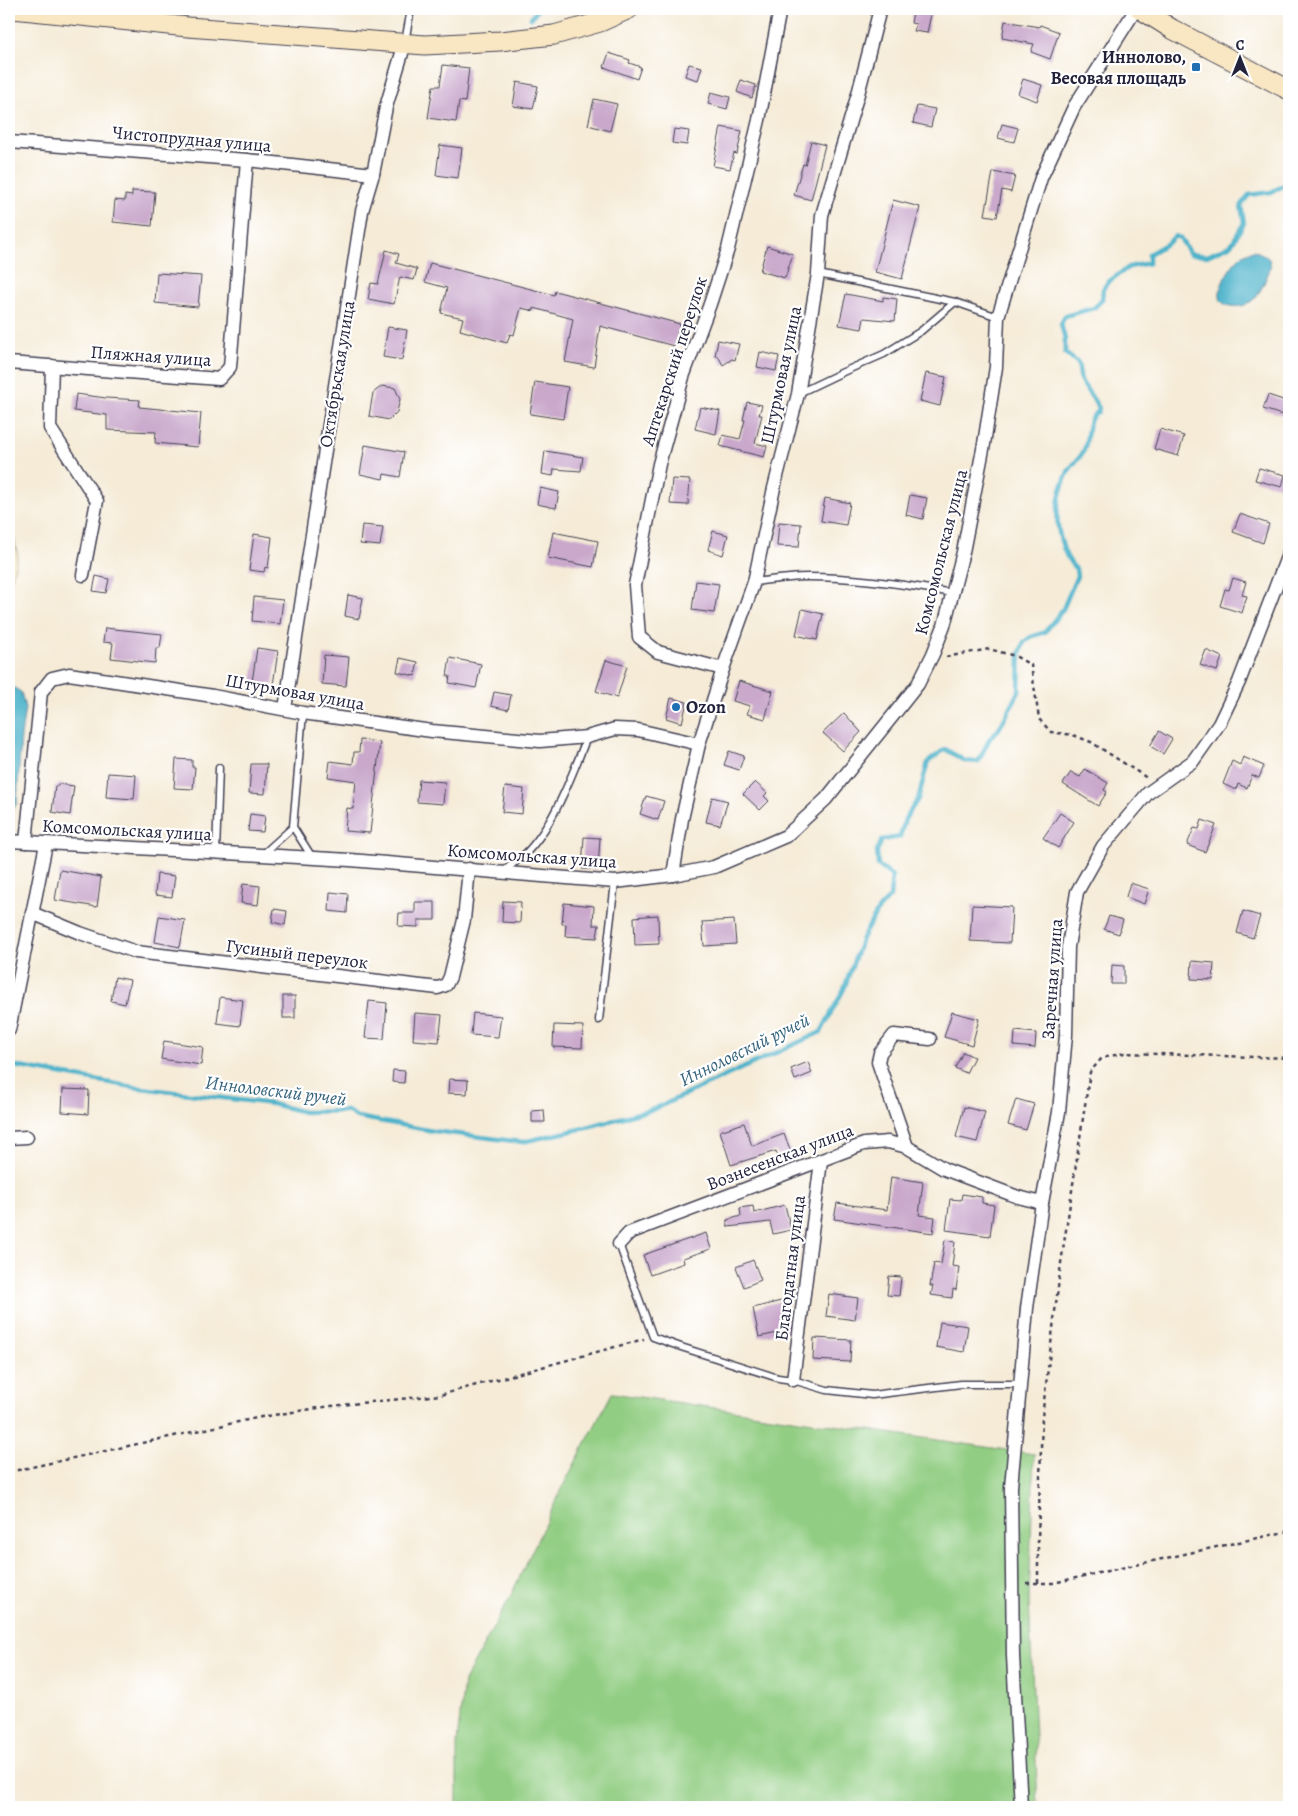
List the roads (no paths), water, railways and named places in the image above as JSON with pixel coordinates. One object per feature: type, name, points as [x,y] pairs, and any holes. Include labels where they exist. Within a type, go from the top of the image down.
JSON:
[{"type":"main road","points":[[13,9],[188,27],[425,45],[500,41],[554,35],[600,22],[629,9]]},
{"type":"main road","points":[[1140,9],[1172,29],[1289,90]]},
{"type":"street","name":"Аптекарский переулок","points":[[723,669],[658,652],[639,637],[635,585],[659,464],[684,377],[728,249],[759,120],[780,9]]},
{"type":"street","name":"Штурмовая улица","points":[[673,874],[682,819],[699,744],[754,582],[774,488],[798,394],[818,274],[822,215],[858,94],[880,9]]},
{"type":"street","name":"Комсомольская улица","points":[[9,841],[313,858],[615,882],[714,867],[786,836],[826,799],[900,708],[918,684],[933,654],[944,626],[963,552],[984,444],[996,367],[998,317],[1042,178],[1074,107],[1136,9]]},
{"type":"street","name":"Октябрьская улица","points":[[285,709],[362,211],[386,107],[405,44]]},
{"type":"street","name":"Чистопрудная улица","points":[[9,142],[247,160],[372,174]]},
{"type":"street","name":"Пляжная улица","points":[[9,363],[218,379],[230,367],[247,160]]},
{"type":"street","points":[[52,366],[50,428],[97,501],[83,575]]},
{"type":"street","name":"Заречная улица","points":[[1021,1807],[1013,1656],[1011,1487],[1027,1308],[1042,1203],[1059,1112],[1066,1035],[1068,947],[1077,892],[1103,846],[1148,793],[1193,761],[1219,724],[1287,573],[1289,552]]},
{"type":"street","name":"Штурмовая улица","points":[[26,842],[40,692],[52,678],[70,674],[303,713],[432,731],[540,741],[587,737],[615,729],[638,730],[699,744]]},
{"type":"street","points":[[9,1030],[46,844]]},
{"type":"street","name":"Гусиный переулок","points":[[32,913],[80,933],[136,952],[438,988],[446,985],[450,977],[464,920],[468,870]]},
{"type":"street","points":[[907,1147],[878,1062],[880,1053],[894,1035],[930,1039]]},
{"type":"street","points":[[9,1138],[27,1137]]},
{"type":"street","name":"Вознесенская улица","points":[[619,1244],[629,1233],[864,1144],[888,1142],[907,1147],[944,1169],[1018,1197],[1042,1203]]},
{"type":"street","name":"Благодатная улица","points":[[793,1380],[821,1161]]},
{"type":"lane","points":[[405,44],[411,9]]},
{"type":"lane","points":[[818,274],[955,302],[998,317]]},
{"type":"lane","points":[[798,394],[884,354],[921,331],[955,302]]},
{"type":"lane","points":[[754,582],[806,577],[850,579],[906,584],[952,593]]},
{"type":"lane","points":[[303,713],[293,827],[313,858]]},
{"type":"lane","points":[[502,872],[527,852],[541,834],[558,804],[587,737]]},
{"type":"lane","points":[[216,853],[219,768]]},
{"type":"lane","points":[[262,855],[293,827]]},
{"type":"lane","points":[[599,1020],[615,882]]},
{"type":"lane","points":[[619,1244],[653,1337],[681,1347],[778,1378],[793,1380],[827,1390],[872,1395],[961,1384],[1020,1384]]},
{"type":"water","points":[[1253,250],[1269,259],[1271,265],[1262,287],[1256,297],[1248,304],[1231,306],[1224,304],[1220,298],[1220,291],[1227,274],[1238,259]]},
{"type":"water","points":[[9,685],[21,692],[25,708],[21,736],[17,803],[9,816]]},
{"type":"waterway","points":[[531,18],[538,9]]},
{"type":"waterway","name":"Инноловский ручей","points":[[9,1065],[133,1087],[272,1104],[304,1112],[347,1111],[357,1117],[433,1131],[522,1142],[654,1109],[821,1032],[844,989],[862,938],[878,910],[890,897],[892,876],[878,865],[877,851],[882,840],[900,837],[905,819],[918,799],[928,762],[945,749],[965,761],[978,762],[990,738],[999,729],[1019,692],[1020,653],[1024,642],[1031,637],[1045,632],[1063,609],[1077,576],[1076,569],[1071,564],[1063,548],[1057,512],[1066,476],[1083,453],[1089,424],[1099,408],[1081,381],[1078,363],[1065,353],[1065,339],[1061,324],[1065,316],[1094,308],[1102,300],[1103,289],[1108,282],[1129,267],[1149,263],[1149,254],[1168,243],[1175,236],[1180,238],[1190,254],[1207,256],[1231,245],[1244,223],[1241,205],[1249,195],[1271,192],[1289,183]]},
{"type":"place","name":"Иннолово, Весовая площадь","points":[[1196,67]]},
{"type":"place","name":"Ozon","points":[[676,707]]}]
